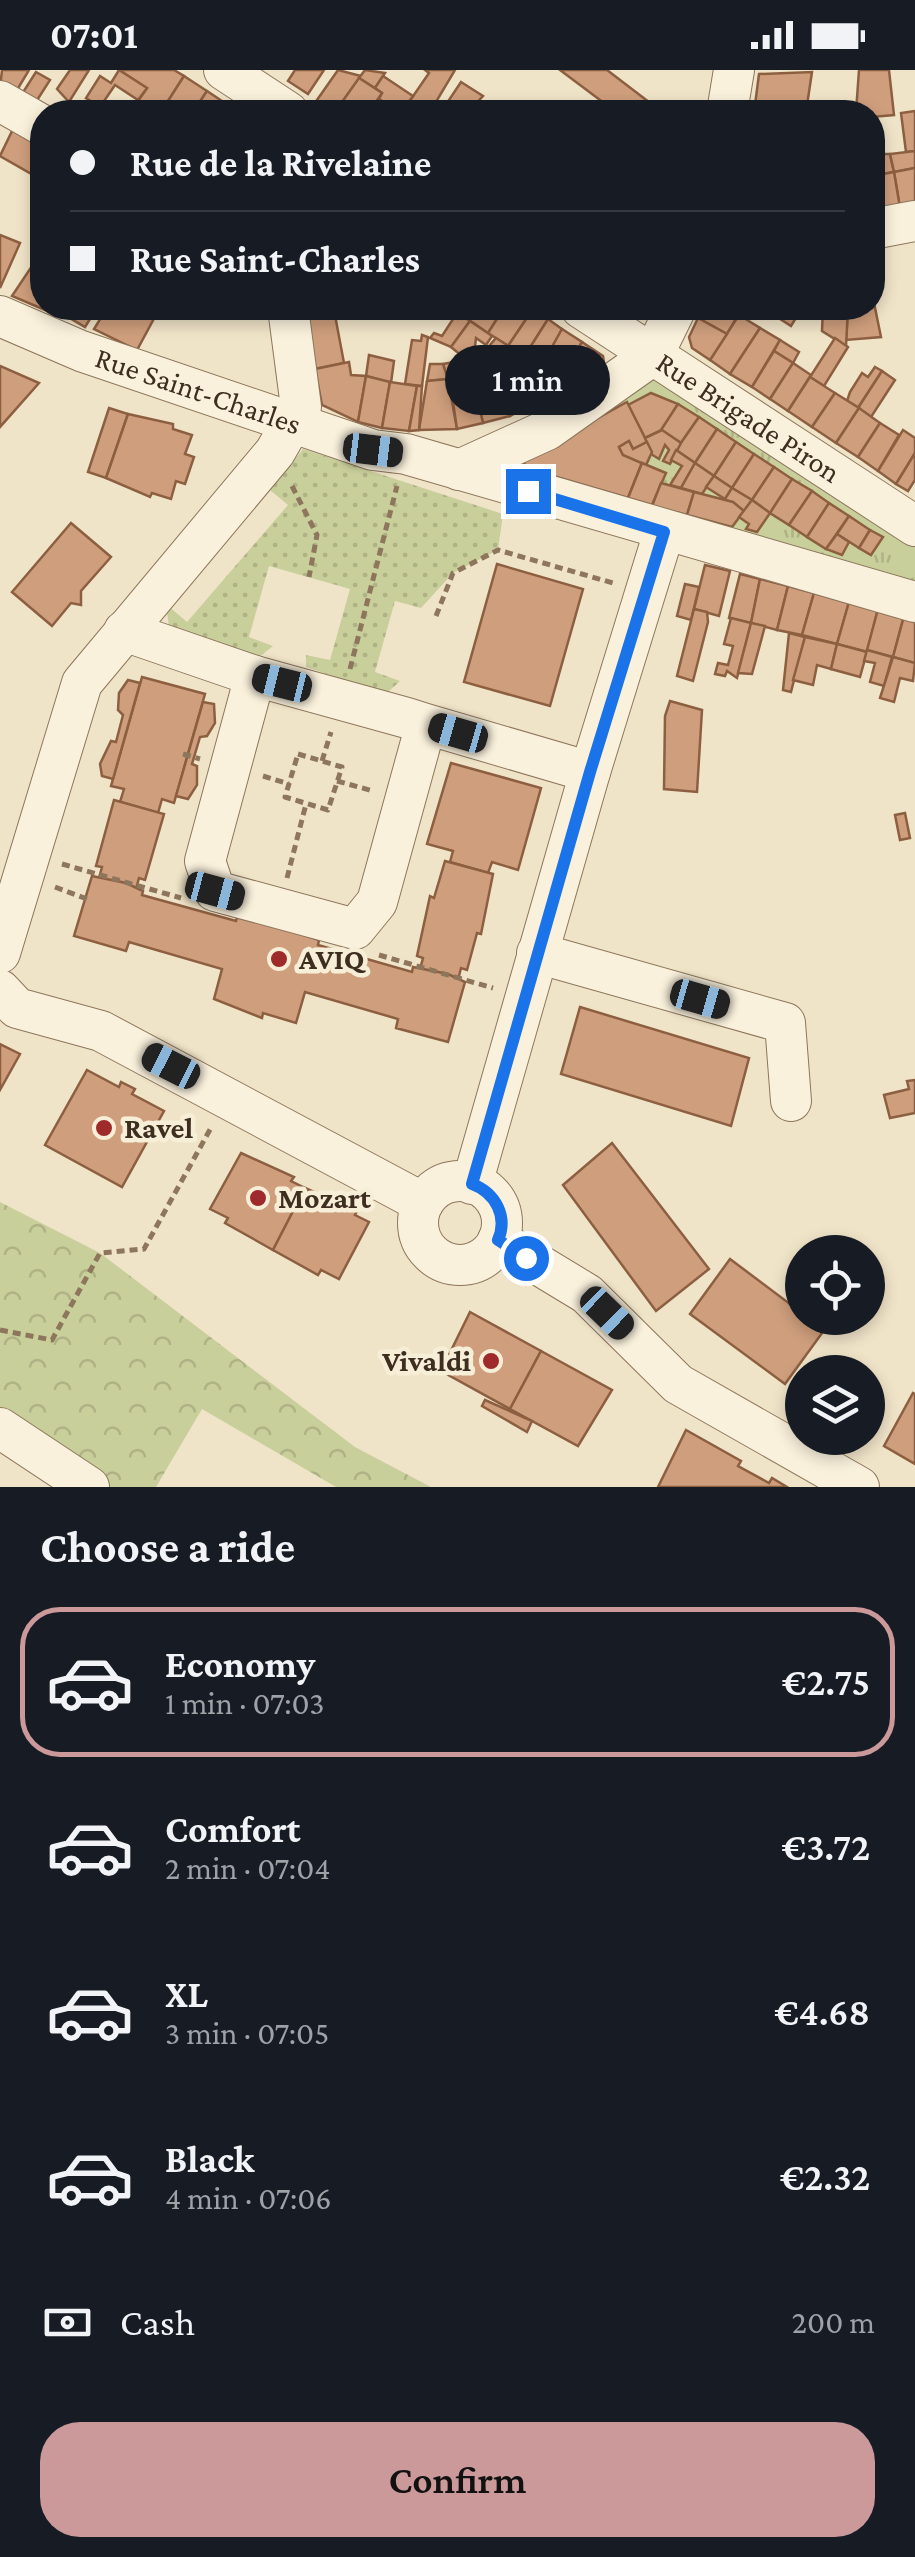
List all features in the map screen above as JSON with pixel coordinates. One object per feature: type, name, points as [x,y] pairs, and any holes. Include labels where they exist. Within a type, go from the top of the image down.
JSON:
[{"type":"street","points":[[224,70],[270,100]]},
{"type":"street","points":[[729,100],[734,70]]},
{"type":"street","points":[[0,101],[30,118]]},
{"type":"street","points":[[885,226],[915,220]]},
{"type":"street","name":"Rue Saint-Charles","points":[[0,316],[284,438],[406,454],[915,602]]},
{"type":"street","points":[[0,953],[82,684],[284,438],[301,407],[290,320]]},
{"type":"street","name":"Rue Brigade Piron","points":[[598,320],[915,526]]},
{"type":"street","points":[[459,470],[546,430],[652,356],[670,320]]},
{"type":"street","points":[[472,1184],[590,772],[664,532]]},
{"type":"street","points":[[124,631],[255,676],[590,772]]},
{"type":"street","points":[[255,676],[205,860],[215,891],[355,930],[376,902],[426,724]]},
{"type":"street","points":[[537,953],[785,1023],[790,1101]]},
{"type":"street","points":[[0,990],[17,1008],[102,1031],[424,1203]]},
{"type":"street","points":[[451,1182],[472,1184],[498,1205],[502,1219],[498,1240],[486,1257],[474,1263],[446,1263],[434,1257],[419,1235],[424,1203],[438,1187],[451,1182]]},
{"type":"street","points":[[498,1240],[587,1294],[678,1384],[859,1487]]},
{"type":"street","points":[[0,1428],[89,1487]]},
{"type":"path","points":[[284,438],[317,535],[309,576]]},
{"type":"path","points":[[342,701],[406,454]]},
{"type":"path","points":[[436,616],[453,574],[498,550],[645,592]]},
{"type":"path","points":[[298,754],[342,767],[337,781],[328,810],[285,797],[298,754]]},
{"type":"path","points":[[0,1330],[52,1340],[100,1253],[144,1249],[229,1096]]},
{"type":"green space","points":[[660,370],[915,527],[915,583],[501,466]]},
{"type":"green space","points":[[303,449],[503,514],[498,550],[453,573],[421,608],[395,601],[375,672],[400,681],[386,694],[306,667],[306,655],[330,660],[350,589],[269,566],[249,637],[273,646],[258,658],[169,627],[166,604],[187,622],[288,505],[270,490]]},
{"type":"green space","points":[[0,1202],[100,1253],[355,1447],[431,1487],[336,1487],[202,1409],[156,1487],[89,1487],[0,1428]]},
{"type":"building","points":[[2,70],[29,70],[14,95],[0,88]]},
{"type":"building","points":[[70,70],[89,70],[70,100],[57,89]]},
{"type":"building","points":[[119,70],[174,70],[184,76],[169,100],[139,100],[147,88]]},
{"type":"building","points":[[119,70],[147,88],[138,100],[115,85],[105,100],[86,98],[100,76],[111,83]]},
{"type":"building","points":[[295,70],[324,70],[308,94],[288,81]]},
{"type":"building","points":[[338,70],[361,76],[344,100],[317,100]]},
{"type":"building","points":[[365,70],[385,73],[375,88],[359,78]]},
{"type":"building","points":[[425,70],[455,70],[437,100],[410,100],[429,73]]},
{"type":"building","points":[[560,70],[607,70],[646,100],[600,100]]},
{"type":"building","points":[[859,70],[889,70],[894,115],[885,116],[885,100],[857,100]]},
{"type":"building","points":[[36,72],[50,80],[37,100],[30,103],[20,97]]},
{"type":"building","points":[[812,72],[808,100],[756,100],[759,74]]},
{"type":"building","points":[[184,76],[207,91],[201,100],[169,100]]},
{"type":"building","points":[[383,76],[413,96],[410,100],[381,100],[382,93],[375,88]]},
{"type":"building","points":[[359,78],[382,93],[377,100],[343,100]]},
{"type":"building","points":[[461,82],[483,96],[479,100],[449,100]]},
{"type":"building","points":[[207,91],[220,100],[201,100]]},
{"type":"building","points":[[915,111],[915,151],[906,152],[901,113]]},
{"type":"building","points":[[13,129],[30,139],[30,173],[0,156]]},
{"type":"building","points":[[915,151],[915,168],[894,172],[890,154]]},
{"type":"building","points":[[885,154],[890,154],[894,172],[885,174]]},
{"type":"building","points":[[915,168],[915,212],[901,214],[894,172]]},
{"type":"building","points":[[894,172],[901,214],[885,217],[885,174]]},
{"type":"building","points":[[0,235],[20,243],[0,288]]},
{"type":"building","points":[[30,269],[30,304],[12,296]]},
{"type":"building","points":[[100,320],[153,320],[137,350],[94,329]]},
{"type":"building","points":[[306,320],[336,320],[344,363],[315,369]]},
{"type":"building","points":[[452,320],[470,321],[451,347],[430,338],[434,333],[442,336]]},
{"type":"building","points":[[469,320],[496,320],[488,333]]},
{"type":"building","points":[[496,320],[526,320],[508,346],[488,333]]},
{"type":"building","points":[[526,320],[547,320],[524,357],[508,346]]},
{"type":"building","points":[[547,320],[562,329],[541,367],[524,357]]},
{"type":"building","points":[[697,320],[727,334],[710,360],[692,348],[689,337]]},
{"type":"building","points":[[702,320],[735,320],[727,334]]},
{"type":"building","points":[[736,320],[747,320],[760,328],[730,374],[710,360]]},
{"type":"building","points":[[822,320],[847,320],[846,346],[822,331]]},
{"type":"building","points":[[847,320],[878,320],[881,337],[846,340]]},
{"type":"building","points":[[470,321],[492,336],[486,345],[476,338],[473,365],[451,347]]},
{"type":"building","points":[[760,328],[780,340],[752,387],[730,374]]},
{"type":"building","points":[[562,329],[582,342],[560,379],[541,367]]},
{"type":"building","points":[[422,335],[428,337],[422,386],[405,384],[412,340],[421,341]]},
{"type":"building","points":[[496,338],[507,345],[488,374],[473,365]]},
{"type":"building","points":[[835,338],[848,347],[824,386],[810,377]]},
{"type":"building","points":[[780,340],[799,352],[793,363],[774,351]]},
{"type":"building","points":[[582,342],[603,356],[604,363],[572,384],[562,375]]},
{"type":"building","points":[[507,345],[518,352],[505,372],[515,375],[514,381],[488,374]]},
{"type":"building","points":[[774,351],[793,363],[770,399],[752,387]]},
{"type":"building","points":[[369,355],[394,361],[391,383],[366,376]]},
{"type":"building","points":[[529,360],[540,367],[533,377],[536,379],[517,381]]},
{"type":"building","points":[[464,361],[474,379],[457,381],[454,362]]},
{"type":"building","points":[[349,362],[351,375],[366,376],[358,422],[322,405],[315,369]]},
{"type":"building","points":[[454,362],[459,389],[475,386],[477,397],[453,402],[443,364]]},
{"type":"building","points":[[793,363],[811,375],[788,411],[770,399]]},
{"type":"building","points":[[430,364],[443,364],[448,379],[427,381]]},
{"type":"building","points":[[0,366],[39,383],[0,427]]},
{"type":"building","points":[[540,367],[560,379],[562,375],[572,384],[551,395],[548,381],[533,377]]},
{"type":"building","points":[[875,367],[882,371],[858,408],[847,401],[850,392],[862,373],[868,377]]},
{"type":"building","points":[[882,371],[895,380],[871,417],[858,408]]},
{"type":"building","points":[[488,374],[502,382],[504,390],[477,397],[474,377]]},
{"type":"building","points":[[366,376],[390,382],[382,428],[358,422]]},
{"type":"building","points":[[810,377],[835,393],[812,427],[788,411]]},
{"type":"building","points":[[448,379],[457,429],[419,430],[427,381]]},
{"type":"building","points":[[537,379],[548,381],[551,395],[510,416],[505,394]]},
{"type":"building","points":[[390,382],[417,386],[409,431],[382,428]]},
{"type":"building","points":[[417,386],[422,386],[419,430],[409,431]]},
{"type":"building","points":[[504,390],[510,416],[483,423],[477,397]]},
{"type":"building","points":[[651,393],[678,404],[662,430],[645,438],[628,405]]},
{"type":"building","points":[[835,393],[859,408],[836,443],[812,427]]},
{"type":"building","points":[[477,397],[483,423],[457,429],[453,402]]},
{"type":"building","points":[[627,402],[647,442],[633,449],[629,441],[619,447],[623,455],[643,460],[628,498],[526,468],[523,459]]},
{"type":"building","points":[[678,404],[699,417],[681,443],[661,430]]},
{"type":"building","points":[[109,408],[128,414],[106,478],[88,472]]},
{"type":"building","points":[[859,408],[880,423],[858,457],[836,443]]},
{"type":"building","points":[[128,414],[173,424],[173,429],[192,435],[185,454],[194,457],[185,484],[176,481],[171,499],[152,493],[150,497],[106,478]]},
{"type":"building","points":[[699,417],[717,429],[695,463],[676,450]]},
{"type":"building","points":[[880,423],[899,435],[878,471],[858,457]]},
{"type":"building","points":[[717,429],[736,442],[714,476],[695,463]]},
{"type":"building","points":[[662,430],[681,443],[670,464],[663,461],[669,450],[665,445],[659,459],[651,454],[645,438]]},
{"type":"building","points":[[903,430],[915,438],[915,453],[896,484],[878,471]]},
{"type":"building","points":[[629,441],[633,449],[647,442],[652,452],[646,465],[623,455],[619,447]]},
{"type":"building","points":[[736,442],[754,454],[732,488],[714,476]]},
{"type":"building","points":[[676,450],[695,463],[681,488],[670,485],[682,466],[671,460]]},
{"type":"building","points":[[915,453],[915,480],[908,491],[896,484]]},
{"type":"building","points":[[754,454],[774,467],[752,500],[732,488]]},
{"type":"building","points":[[642,463],[666,473],[652,505],[628,498]]},
{"type":"building","points":[[695,463],[714,476],[702,494],[681,488]]},
{"type":"building","points":[[774,467],[792,479],[770,513],[752,500]]},
{"type":"building","points":[[714,476],[732,488],[725,499],[706,487]]},
{"type":"building","points":[[792,479],[812,491],[789,525],[770,513]]},
{"type":"building","points":[[661,483],[694,492],[687,515],[652,506]]},
{"type":"building","points":[[732,488],[752,500],[744,511],[725,499]]},
{"type":"building","points":[[812,491],[829,503],[807,537],[789,525]]},
{"type":"building","points":[[694,492],[733,502],[744,511],[732,527],[687,515]]},
{"type":"building","points":[[752,500],[770,513],[757,532],[746,529],[749,524],[739,517]]},
{"type":"building","points":[[829,503],[849,516],[826,549],[807,537]]},
{"type":"building","points":[[849,516],[870,530],[859,548],[837,534]]},
{"type":"building","points":[[71,523],[111,557],[81,591],[81,605],[71,603],[52,626],[12,592]]},
{"type":"building","points":[[870,530],[883,537],[871,555],[859,548]]},
{"type":"building","points":[[837,534],[849,542],[842,555],[826,549]]},
{"type":"building","points":[[497,564],[583,589],[550,706],[464,682]]},
{"type":"building","points":[[705,565],[730,571],[719,616],[694,609]]},
{"type":"building","points":[[740,574],[760,579],[751,623],[729,618]]},
{"type":"building","points":[[760,579],[788,586],[777,630],[751,623]]},
{"type":"building","points":[[685,584],[699,587],[691,620],[677,616]]},
{"type":"building","points":[[788,586],[814,593],[802,635],[777,630]]},
{"type":"building","points":[[814,593],[849,602],[837,644],[802,635]]},
{"type":"building","points":[[849,602],[878,609],[867,652],[837,644]]},
{"type":"building","points":[[694,609],[707,612],[708,622],[693,681],[677,676]]},
{"type":"building","points":[[878,609],[904,616],[893,657],[867,650]]},
{"type":"building","points":[[904,616],[915,619],[915,663],[893,657]]},
{"type":"building","points":[[731,618],[751,623],[737,678],[727,671],[725,676],[715,674],[718,663],[728,665],[733,646],[724,644]]},
{"type":"building","points":[[751,623],[765,626],[752,674],[738,673]]},
{"type":"building","points":[[789,633],[805,637],[791,692],[783,690]]},
{"type":"building","points":[[805,637],[837,644],[831,669],[817,665],[813,685],[793,680]]},
{"type":"building","points":[[837,644],[867,652],[860,677],[831,669]]},
{"type":"building","points":[[867,650],[892,657],[884,686],[870,682],[875,663],[864,661]]},
{"type":"building","points":[[893,657],[915,663],[913,681],[900,678],[894,702],[880,698]]},
{"type":"building","points":[[142,677],[205,694],[174,803],[162,799],[158,813],[120,802],[124,789],[111,786]]},
{"type":"building","points":[[128,680],[140,683],[113,779],[102,776],[100,764],[111,741],[116,742],[123,715],[118,710],[119,693]]},
{"type":"building","points":[[670,701],[702,710],[697,792],[664,789],[665,716]]},
{"type":"building","points":[[203,702],[214,704],[215,723],[207,736],[200,737],[192,764],[197,766],[197,785],[188,799],[176,796]]},
{"type":"building","points":[[451,763],[541,788],[518,870],[492,862],[488,873],[450,862],[453,851],[427,844]]},
{"type":"building","points":[[114,800],[164,814],[145,880],[139,878],[136,889],[99,878],[102,867],[96,866]]},
{"type":"building","points":[[905,813],[910,838],[900,840],[895,815]]},
{"type":"building","points":[[445,861],[493,874],[481,934],[477,933],[467,970],[461,968],[458,980],[420,969],[423,958],[417,956],[430,896],[434,898]]},
{"type":"building","name":"AVIQ","points":[[92,876],[126,883],[143,891],[142,895],[236,921],[237,917],[287,929],[319,940],[318,945],[412,972],[413,967],[448,974],[465,982],[448,1042],[396,1028],[398,1019],[305,992],[296,1023],[263,1013],[262,1018],[214,999],[222,969],[129,942],[126,951],[74,936]]},
{"type":"building","points":[[580,1007],[749,1058],[731,1126],[561,1074]]},
{"type":"building","points":[[0,1044],[20,1054],[0,1090]]},
{"type":"building","name":"Ravel","points":[[87,1070],[119,1087],[121,1082],[135,1089],[132,1094],[164,1111],[122,1187],[45,1145]]},
{"type":"building","points":[[915,1080],[915,1113],[890,1118],[884,1095],[909,1089],[907,1081]]},
{"type":"building","points":[[612,1143],[709,1269],[656,1311],[563,1185]]},
{"type":"building","name":"Mozart","points":[[241,1153],[294,1177],[291,1181],[305,1188],[273,1250],[225,1223],[228,1218],[210,1209]]},
{"type":"building","name":"Mozart","points":[[305,1188],[357,1211],[355,1215],[369,1222],[339,1279],[321,1270],[318,1275],[273,1250]]},
{"type":"building","points":[[730,1259],[785,1300],[785,1335],[821,1335],[806,1355],[785,1355],[785,1384],[690,1314]]},
{"type":"building","name":"Vivaldi","points":[[470,1312],[541,1351],[510,1409],[441,1371]]},
{"type":"building","name":"Vivaldi","points":[[541,1351],[612,1390],[578,1446],[510,1409]]},
{"type":"building","points":[[913,1393],[915,1394],[915,1464],[885,1444]]},
{"type":"building","points":[[485,1400],[532,1421],[527,1432],[482,1406]]},
{"type":"building","points":[[686,1430],[741,1461],[738,1466],[769,1483],[772,1478],[787,1487],[658,1487]]},
{"type":"place","name":"AVIQ","points":[[279,959]]},
{"type":"place","name":"Ravel","points":[[104,1128]]},
{"type":"place","name":"Mozart","points":[[258,1198]]},
{"type":"place","name":"Vivaldi","points":[[491,1361]]},
{"type":"route","points":[[526,1258],[498,1240],[502,1219],[498,1205],[490,1194],[472,1184],[590,772],[664,532],[528,491]]}]
